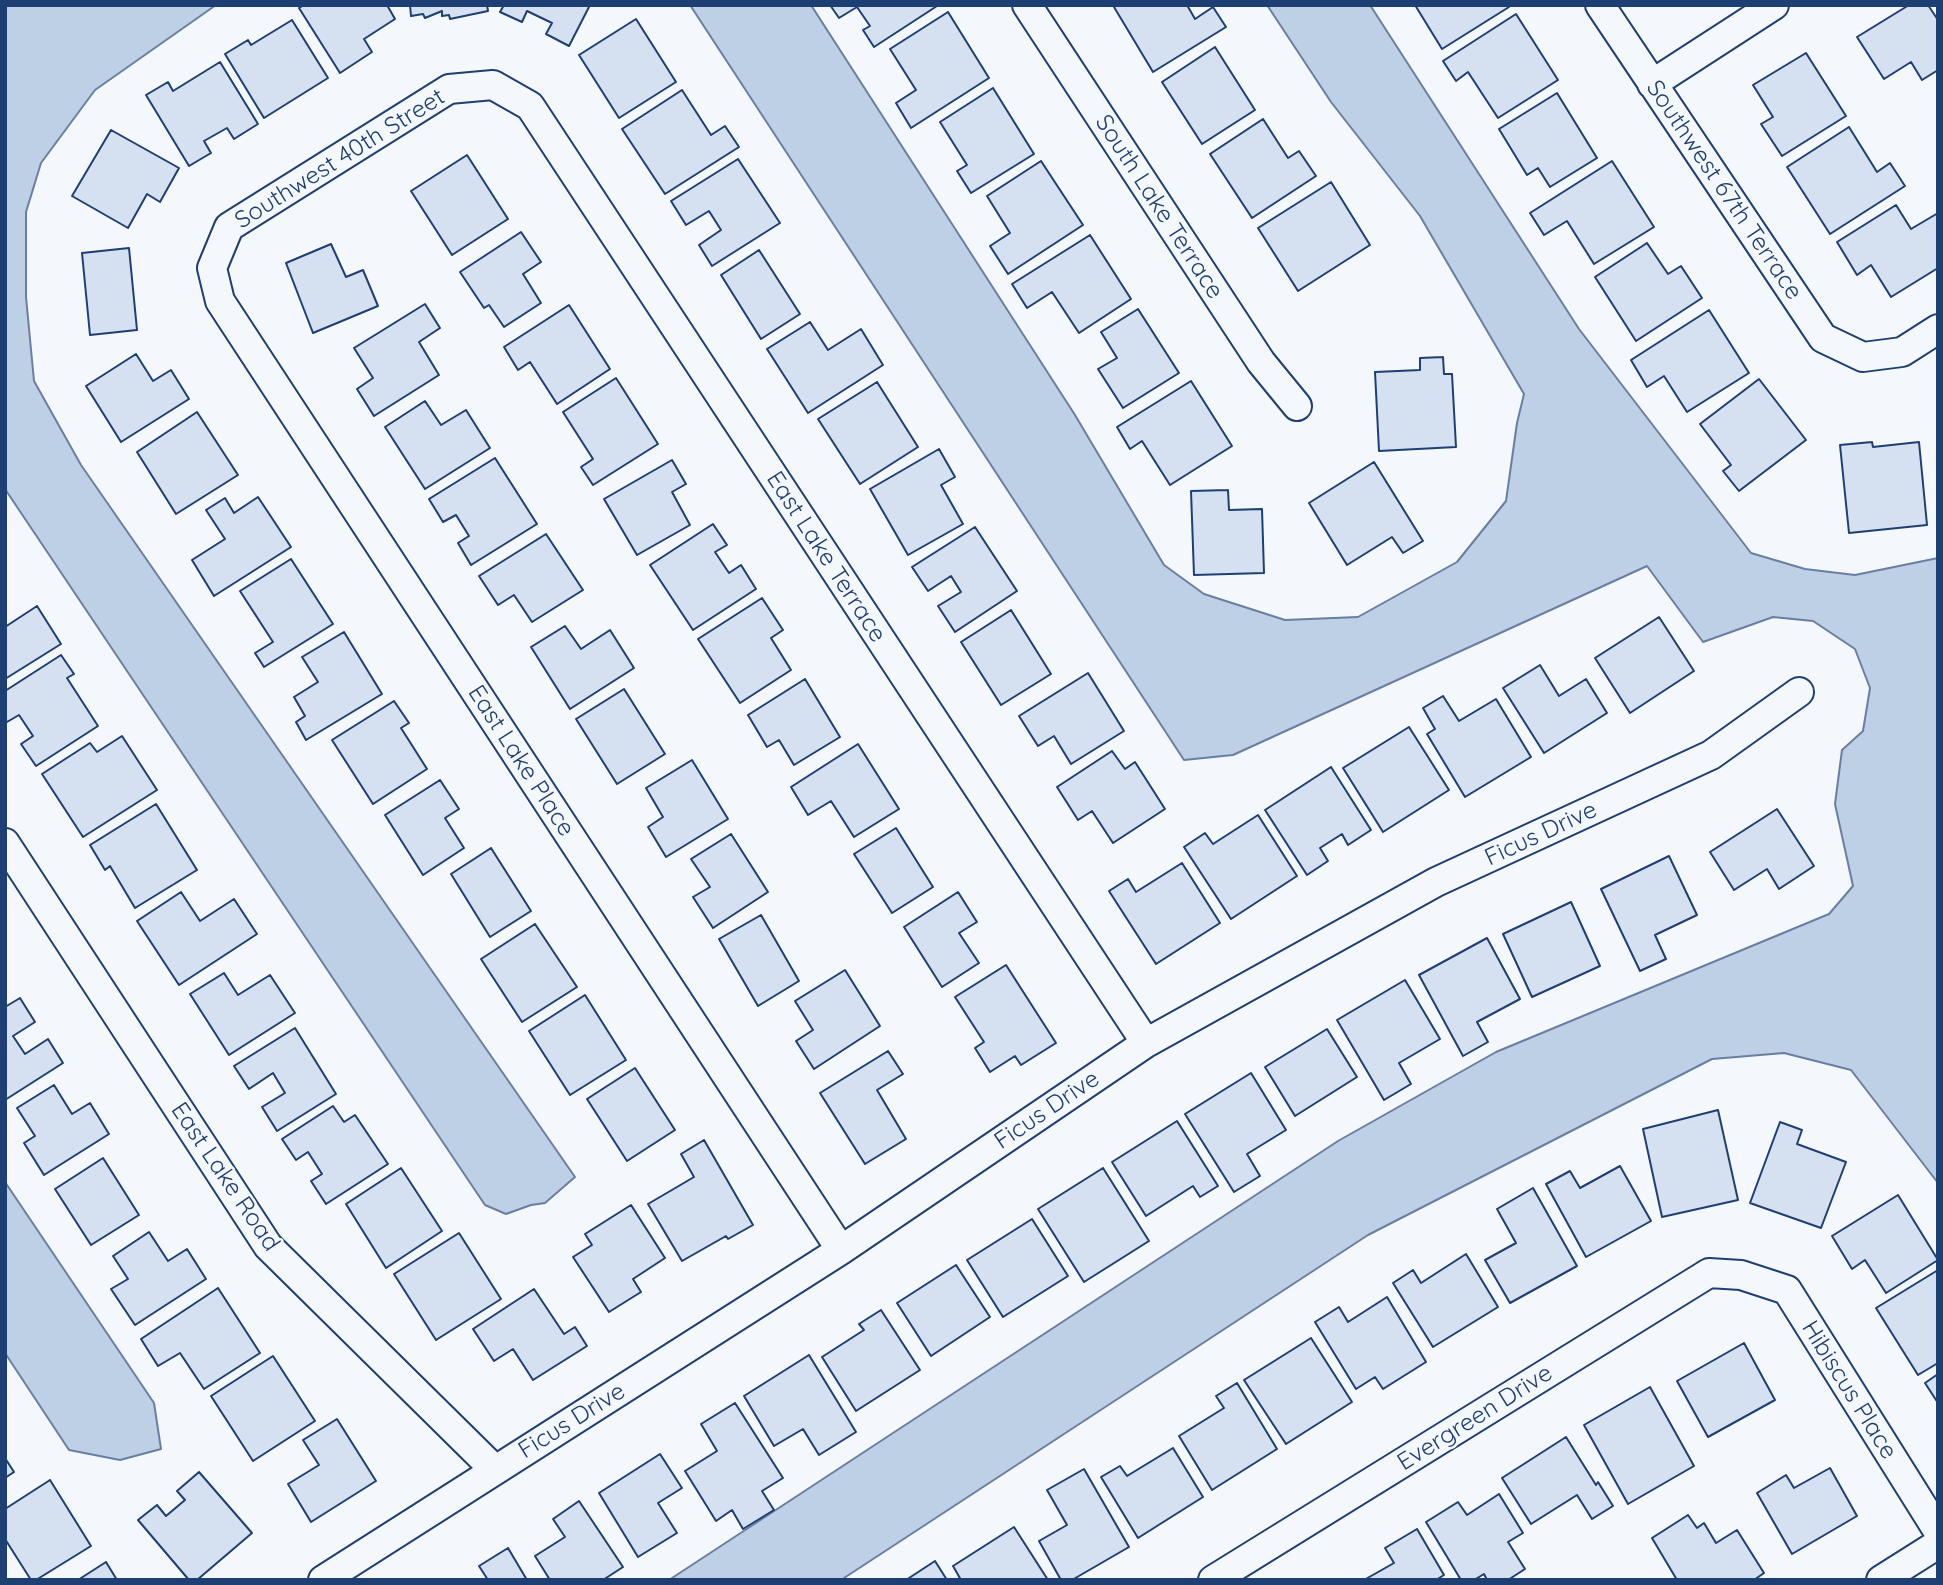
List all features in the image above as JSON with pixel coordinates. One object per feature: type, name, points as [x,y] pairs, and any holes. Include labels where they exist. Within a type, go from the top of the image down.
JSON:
[{"type":"street","name":"South Lake Terrace","points":[[1027,5],[1261,362],[1297,406]]},
{"type":"street","name":"Southwest 67th Terrace","points":[[1600,5],[1823,338],[1863,357],[1902,352],[1938,329]]},
{"type":"street","points":[[1652,84],[1774,5]]},
{"type":"street","name":"Southwest 40th Street","points":[[212,268],[229,227],[449,89],[493,85]]},
{"type":"street","name":"East Lake Terrace","points":[[493,85],[530,106],[1146,1043]]},
{"type":"street","name":"East Lake Place","points":[[212,268],[220,301],[841,1250]]},
{"type":"street","name":"Ficus Drive","points":[[323,1580],[841,1250],[1146,1043],[1436,882],[1711,755],[1798,692]]},
{"type":"street","name":"East Lake Road","points":[[5,843],[268,1246],[495,1470]]},
{"type":"street","name":"Evergreen Drive","points":[[1213,1580],[1709,1273],[1741,1275]]},
{"type":"street","name":"Hibiscus Place","points":[[1741,1275],[1787,1290],[1938,1531]]},
{"type":"street","points":[[1881,1580],[1938,1544]]},
{"type":"water","points":[[5,5],[216,5],[95,90],[41,163],[26,212],[26,297],[34,381],[81,465],[575,1177],[545,1203],[506,1214],[485,1205],[5,489]]},
{"type":"water","points":[[690,5],[811,5],[1075,415],[1164,565],[1204,594],[1285,620],[1358,617],[1457,562],[1506,501],[1524,394],[1420,216],[1331,102],[1267,5],[1370,5],[1579,329],[1751,553],[1805,569],[1855,575],[1938,558],[1938,1183],[1851,1070],[1784,1053],[1712,1059],[1368,1235],[841,1580],[669,1580],[1338,1141],[1496,1052],[1829,914],[1853,886],[1835,804],[1842,750],[1863,731],[1870,688],[1855,649],[1813,621],[1773,617],[1703,642],[1647,566],[1233,755],[1184,760]]},
{"type":"water","points":[[5,1182],[154,1403],[161,1449],[120,1460],[69,1450],[5,1353]]},
{"type":"building","points":[[304,5],[387,5],[395,19],[364,39],[372,52],[340,73],[299,8]]},
{"type":"building","points":[[410,5],[487,5],[488,11],[450,19],[449,15],[442,16],[442,11],[425,18],[423,14],[411,16]]},
{"type":"building","points":[[504,5],[590,5],[569,46],[546,34],[552,23],[527,11],[522,22],[500,12]]},
{"type":"building","points":[[830,5],[937,6],[874,47],[863,30],[870,26],[857,7],[839,18]]},
{"type":"building","points":[[1187,5],[1195,19],[1213,7],[1226,27],[1153,72],[1114,7]]},
{"type":"building","points":[[1415,5],[1508,5],[1509,7],[1442,49]]},
{"type":"building","points":[[1909,5],[1928,5],[1938,20],[1938,70],[1922,80],[1911,62],[1884,79],[1857,37]]},
{"type":"building","points":[[948,12],[989,78],[911,128],[896,103],[916,90],[890,49]]},
{"type":"building","points":[[1516,14],[1558,80],[1498,118],[1468,72],[1456,81],[1443,61]]},
{"type":"building","points":[[636,19],[676,82],[619,118],[579,55]]},
{"type":"building","points":[[292,20],[328,78],[264,118],[225,54],[248,40],[251,45]]},
{"type":"building","points":[[1215,47],[1255,110],[1202,144],[1162,82]]},
{"type":"building","points":[[1806,53],[1846,116],[1782,156],[1761,124],[1773,117],[1753,85]]},
{"type":"building","points":[[220,62],[258,124],[234,139],[227,128],[204,141],[211,153],[189,166],[146,95],[168,82],[173,91]]},
{"type":"building","points":[[993,88],[1034,154],[971,193],[957,171],[967,165],[940,122]]},
{"type":"building","points":[[682,90],[711,135],[725,126],[739,147],[665,194],[622,129]]},
{"type":"building","points":[[1557,93],[1597,158],[1550,187],[1538,168],[1527,175],[1499,129]]},
{"type":"building","points":[[1263,119],[1288,158],[1299,151],[1316,176],[1252,218],[1210,154]]},
{"type":"building","points":[[1849,127],[1877,172],[1890,163],[1905,186],[1830,234],[1787,167]]},
{"type":"building","points":[[111,130],[179,168],[160,202],[147,194],[128,228],[72,196]]},
{"type":"building","points":[[467,155],[508,219],[452,255],[411,191]]},
{"type":"building","points":[[738,159],[780,223],[712,266],[699,245],[721,230],[709,211],[686,225],[671,201]]},
{"type":"building","points":[[1041,161],[1083,225],[1008,274],[990,246],[1010,233],[987,196]]},
{"type":"building","points":[[1612,161],[1654,227],[1594,264],[1567,221],[1544,235],[1530,213]]},
{"type":"building","points":[[1331,182],[1370,245],[1298,291],[1258,228]]},
{"type":"building","points":[[1896,205],[1911,229],[1938,213],[1938,268],[1891,297],[1871,265],[1857,275],[1837,242]]},
{"type":"building","points":[[521,232],[541,262],[523,274],[541,303],[504,327],[489,305],[484,308],[460,272]]},
{"type":"building","points":[[1090,235],[1131,299],[1079,333],[1052,292],[1027,308],[1012,284]]},
{"type":"building","points":[[1647,243],[1668,274],[1681,266],[1702,298],[1636,341],[1595,277]]},
{"type":"building","points":[[331,244],[346,277],[363,270],[378,306],[313,333],[286,263]]},
{"type":"building","points":[[129,248],[137,330],[90,335],[82,253]]},
{"type":"building","points":[[759,250],[800,314],[761,339],[721,275]]},
{"type":"building","points":[[425,304],[440,328],[419,342],[439,375],[374,416],[357,389],[373,378],[354,348]]},
{"type":"building","points":[[569,305],[610,369],[557,404],[530,362],[518,370],[504,347]]},
{"type":"building","points":[[1138,309],[1179,373],[1123,408],[1098,369],[1117,358],[1101,332]]},
{"type":"building","points":[[1709,310],[1749,373],[1687,412],[1664,376],[1647,387],[1631,360]]},
{"type":"building","points":[[810,322],[828,350],[861,329],[883,365],[808,413],[767,349]]},
{"type":"building","points":[[136,354],[153,381],[171,370],[189,399],[121,442],[86,386]]},
{"type":"building","points":[[1443,357],[1444,374],[1452,374],[1456,447],[1379,451],[1375,372],[1420,370],[1420,358]]},
{"type":"building","points":[[616,378],[658,444],[593,485],[581,467],[593,459],[563,412]]},
{"type":"building","points":[[1759,379],[1806,440],[1739,491],[1723,471],[1731,465],[1700,424]]},
{"type":"building","points":[[1191,381],[1232,446],[1170,485],[1142,441],[1130,449],[1117,427]]},
{"type":"building","points":[[877,382],[918,447],[860,484],[818,419]]},
{"type":"building","points":[[425,401],[441,425],[466,410],[490,448],[425,489],[385,427]]},
{"type":"building","points":[[197,412],[238,475],[176,514],[137,452]]},
{"type":"building","points":[[1872,442],[1873,447],[1919,442],[1927,525],[1849,533],[1840,445]]},
{"type":"building","points":[[939,449],[955,477],[941,485],[963,524],[908,555],[870,489]]},
{"type":"building","points":[[495,458],[537,524],[471,565],[458,543],[469,536],[456,515],[443,522],[429,499]]},
{"type":"building","points":[[672,460],[686,484],[672,492],[690,525],[637,555],[604,499]]},
{"type":"building","points":[[1374,462],[1423,541],[1403,553],[1392,537],[1347,565],[1309,503]]},
{"type":"building","points":[[1228,490],[1229,510],[1262,509],[1264,573],[1194,575],[1191,491]]},
{"type":"building","points":[[258,497],[291,547],[214,596],[192,560],[225,539],[206,510],[225,498],[234,513]]},
{"type":"building","points":[[713,524],[727,545],[715,552],[729,573],[741,565],[756,589],[693,630],[650,565]]},
{"type":"building","points":[[975,527],[1017,591],[955,632],[938,606],[961,592],[951,576],[928,591],[912,567]]},
{"type":"building","points":[[546,534],[583,590],[532,622],[514,595],[498,605],[479,576]]},
{"type":"building","points":[[291,559],[333,624],[264,667],[255,653],[273,642],[240,591]]},
{"type":"building","points":[[762,598],[783,630],[771,638],[791,670],[740,703],[698,639]]},
{"type":"building","points":[[37,606],[61,644],[5,679],[5,627]]},
{"type":"building","points":[[1011,610],[1051,674],[1001,705],[961,642]]},
{"type":"building","points":[[1659,617],[1694,671],[1630,713],[1595,658]]},
{"type":"building","points":[[565,626],[581,649],[610,630],[634,668],[570,709],[531,647]]},
{"type":"building","points":[[344,632],[382,694],[306,740],[296,722],[305,716],[294,697],[318,682],[302,657]]},
{"type":"building","points":[[61,655],[74,674],[67,678],[98,726],[36,766],[21,744],[33,736],[19,715],[7,722],[5,720],[5,691]]},
{"type":"building","points":[[1540,665],[1559,696],[1586,679],[1607,713],[1544,753],[1503,688]]},
{"type":"building","points":[[1088,673],[1124,731],[1071,764],[1054,736],[1038,746],[1019,716]]},
{"type":"building","points":[[805,679],[840,737],[794,765],[779,740],[767,747],[748,715]]},
{"type":"building","points":[[624,689],[665,754],[617,784],[576,719]]},
{"type":"building","points":[[1443,696],[1459,721],[1496,699],[1531,757],[1465,797],[1427,734],[1435,729],[1423,708]]},
{"type":"building","points":[[394,701],[409,723],[401,728],[427,769],[373,804],[332,740]]},
{"type":"building","points":[[1409,727],[1449,790],[1383,832],[1343,768]]},
{"type":"building","points":[[122,736],[157,790],[83,837],[42,774],[90,743],[97,752]]},
{"type":"building","points":[[858,744],[899,809],[854,837],[831,801],[808,815],[791,787]]},
{"type":"building","points":[[1112,751],[1125,769],[1135,762],[1165,809],[1113,843],[1092,811],[1078,820],[1057,787]]},
{"type":"building","points":[[692,760],[728,819],[666,857],[648,827],[663,817],[646,788]]},
{"type":"building","points":[[1331,767],[1371,830],[1348,845],[1342,834],[1320,848],[1328,861],[1307,875],[1265,810]]},
{"type":"building","points":[[440,780],[459,809],[445,818],[464,848],[423,875],[385,815]]},
{"type":"building","points":[[156,804],[197,870],[135,908],[110,866],[105,870],[90,845]]},
{"type":"building","points":[[1777,809],[1814,866],[1779,889],[1767,869],[1734,890],[1710,852]]},
{"type":"building","points":[[1258,815],[1297,876],[1231,919],[1184,847],[1205,833],[1213,844]]},
{"type":"building","points":[[896,828],[933,887],[892,913],[854,854]]},
{"type":"building","points":[[731,834],[768,892],[713,928],[693,897],[710,887],[691,859]]},
{"type":"building","points":[[491,848],[531,911],[490,937],[451,874]]},
{"type":"building","points":[[1669,856],[1697,915],[1655,935],[1666,959],[1640,971],[1601,889]]},
{"type":"building","points":[[1182,863],[1220,923],[1156,964],[1109,891],[1128,879],[1136,892]]},
{"type":"building","points":[[181,892],[200,921],[234,899],[257,934],[179,985],[137,921]]},
{"type":"building","points":[[958,892],[977,922],[959,933],[979,963],[942,987],[904,927]]},
{"type":"building","points":[[1571,902],[1600,966],[1532,997],[1503,934]]},
{"type":"building","points":[[761,915],[799,981],[758,1006],[719,939]]},
{"type":"building","points":[[535,924],[577,987],[522,1022],[481,959]]},
{"type":"building","points":[[1487,938],[1520,999],[1477,1022],[1488,1042],[1463,1056],[1419,975]]},
{"type":"building","points":[[1006,965],[1056,1043],[1021,1065],[1015,1056],[990,1072],[975,1048],[984,1042],[955,997]]},
{"type":"building","points":[[845,970],[880,1026],[814,1069],[796,1041],[813,1030],[795,1001]]},
{"type":"building","points":[[224,973],[238,995],[270,975],[295,1013],[229,1055],[190,994]]},
{"type":"building","points":[[1405,980],[1440,1039],[1399,1063],[1411,1084],[1384,1100],[1337,1020]]},
{"type":"building","points":[[585,995],[626,1060],[570,1095],[529,1031]]},
{"type":"building","points":[[20,998],[35,1022],[13,1036],[25,1054],[48,1039],[63,1063],[5,1100],[5,1007]]},
{"type":"building","points":[[295,1028],[336,1094],[277,1131],[262,1107],[285,1093],[273,1073],[249,1089],[234,1066]]},
{"type":"building","points":[[1327,1029],[1357,1077],[1295,1116],[1265,1067]]},
{"type":"building","points":[[888,1051],[903,1074],[877,1090],[906,1139],[865,1164],[820,1093]]},
{"type":"building","points":[[635,1068],[675,1130],[627,1161],[587,1099]]},
{"type":"building","points":[[1251,1073],[1286,1130],[1247,1154],[1260,1176],[1234,1192],[1185,1114]]},
{"type":"building","points":[[54,1085],[72,1114],[90,1103],[109,1134],[44,1175],[24,1143],[35,1136],[17,1108]]},
{"type":"building","points":[[333,1106],[344,1122],[355,1115],[388,1164],[326,1204],[311,1181],[322,1174],[308,1152],[296,1160],[282,1139]]},
{"type":"building","points":[[1718,1110],[1738,1200],[1662,1217],[1643,1129]]},
{"type":"building","points":[[1177,1121],[1218,1186],[1200,1197],[1193,1186],[1146,1216],[1112,1162]]},
{"type":"building","points":[[1780,1122],[1802,1130],[1797,1144],[1846,1162],[1821,1228],[1750,1203]]},
{"type":"building","points":[[704,1140],[753,1225],[728,1239],[726,1236],[682,1261],[648,1204],[694,1177],[681,1154]]},
{"type":"building","points":[[103,1158],[139,1215],[91,1245],[55,1189]]},
{"type":"building","points":[[1620,1166],[1651,1221],[1586,1257],[1546,1184],[1570,1171],[1580,1188]]},
{"type":"building","points":[[401,1168],[442,1231],[386,1268],[346,1204]]},
{"type":"building","points":[[1103,1168],[1149,1241],[1084,1282],[1038,1209]]},
{"type":"building","points":[[1533,1188],[1577,1266],[1510,1303],[1485,1260],[1516,1243],[1497,1209]]},
{"type":"building","points":[[1898,1195],[1938,1260],[1886,1293],[1865,1260],[1852,1269],[1832,1236]]},
{"type":"building","points":[[631,1205],[665,1258],[633,1279],[641,1292],[609,1312],[573,1257],[592,1245],[585,1234]]},
{"type":"building","points":[[1032,1219],[1068,1276],[1003,1317],[967,1260]]},
{"type":"building","points":[[149,1232],[168,1261],[187,1249],[206,1279],[135,1325],[111,1289],[128,1279],[113,1256]]},
{"type":"building","points":[[459,1233],[501,1299],[436,1340],[394,1274]]},
{"type":"building","points":[[1466,1254],[1498,1307],[1433,1347],[1393,1283],[1413,1270],[1421,1283]]},
{"type":"building","points":[[956,1265],[990,1317],[931,1356],[897,1303]]},
{"type":"building","points":[[1938,1270],[1938,1363],[1918,1375],[1876,1308]]},
{"type":"building","points":[[218,1288],[260,1353],[204,1389],[180,1353],[158,1366],[141,1339]]},
{"type":"building","points":[[534,1289],[564,1334],[575,1327],[587,1346],[533,1380],[513,1349],[494,1361],[473,1329]]},
{"type":"building","points":[[1387,1297],[1426,1362],[1383,1389],[1375,1377],[1356,1389],[1315,1322],[1339,1307],[1348,1322]]},
{"type":"building","points":[[881,1310],[920,1370],[856,1411],[822,1357],[864,1330],[859,1324]]},
{"type":"building","points":[[1311,1338],[1352,1402],[1286,1444],[1244,1380]]},
{"type":"building","points":[[1744,1343],[1775,1400],[1708,1437],[1677,1381]]},
{"type":"building","points":[[809,1355],[856,1432],[819,1455],[803,1429],[774,1446],[744,1396]]},
{"type":"building","points":[[273,1356],[315,1421],[253,1461],[211,1396]]},
{"type":"building","points":[[1938,1374],[1938,1403],[1925,1383]]},
{"type":"building","points":[[1237,1383],[1277,1449],[1212,1490],[1179,1436],[1224,1408],[1216,1396]]},
{"type":"building","points":[[1650,1387],[1694,1466],[1628,1504],[1584,1425]]},
{"type":"building","points":[[735,1403],[783,1478],[762,1491],[774,1510],[743,1529],[732,1510],[716,1521],[685,1471],[717,1451],[701,1424]]},
{"type":"building","points":[[337,1419],[376,1481],[311,1522],[288,1484],[319,1465],[303,1440]]},
{"type":"building","points":[[1566,1437],[1596,1485],[1598,1482],[1613,1506],[1592,1519],[1577,1495],[1531,1524],[1502,1478]]},
{"type":"building","points":[[1173,1448],[1203,1497],[1138,1538],[1101,1477],[1120,1466],[1127,1476]]},
{"type":"building","points":[[660,1454],[682,1488],[658,1503],[677,1533],[638,1557],[599,1493]]},
{"type":"building","points":[[5,1458],[14,1472],[5,1478]]},
{"type":"building","points":[[1830,1468],[1857,1516],[1792,1554],[1757,1493],[1786,1475],[1794,1488]]},
{"type":"building","points":[[1084,1469],[1129,1547],[1072,1580],[1061,1580],[1039,1541],[1067,1525],[1047,1490]]},
{"type":"building","points":[[199,1472],[252,1533],[197,1580],[189,1580],[138,1520],[157,1505],[166,1516],[185,1500],[177,1491]]},
{"type":"building","points":[[50,1480],[91,1546],[36,1580],[31,1580],[5,1539],[5,1509]]},
{"type":"building","points":[[1499,1494],[1523,1533],[1508,1542],[1525,1569],[1508,1580],[1487,1580],[1484,1574],[1474,1580],[1461,1580],[1426,1522],[1458,1502],[1467,1515]]},
{"type":"building","points":[[579,1501],[623,1567],[603,1580],[550,1580],[535,1556],[565,1537],[553,1519]]},
{"type":"building","points":[[1688,1515],[1697,1528],[1704,1523],[1716,1543],[1737,1530],[1764,1573],[1754,1580],[1677,1580],[1652,1538]]},
{"type":"building","points":[[1014,1527],[1048,1580],[961,1580],[953,1566]]},
{"type":"building","points":[[1417,1529],[1444,1575],[1436,1580],[1364,1580],[1394,1563],[1385,1548]]},
{"type":"building","points":[[508,1548],[527,1580],[488,1580],[479,1566]]},
{"type":"building","points":[[935,1561],[947,1580],[906,1580]]},
{"type":"building","points":[[106,1562],[117,1580],[78,1580]]}]
